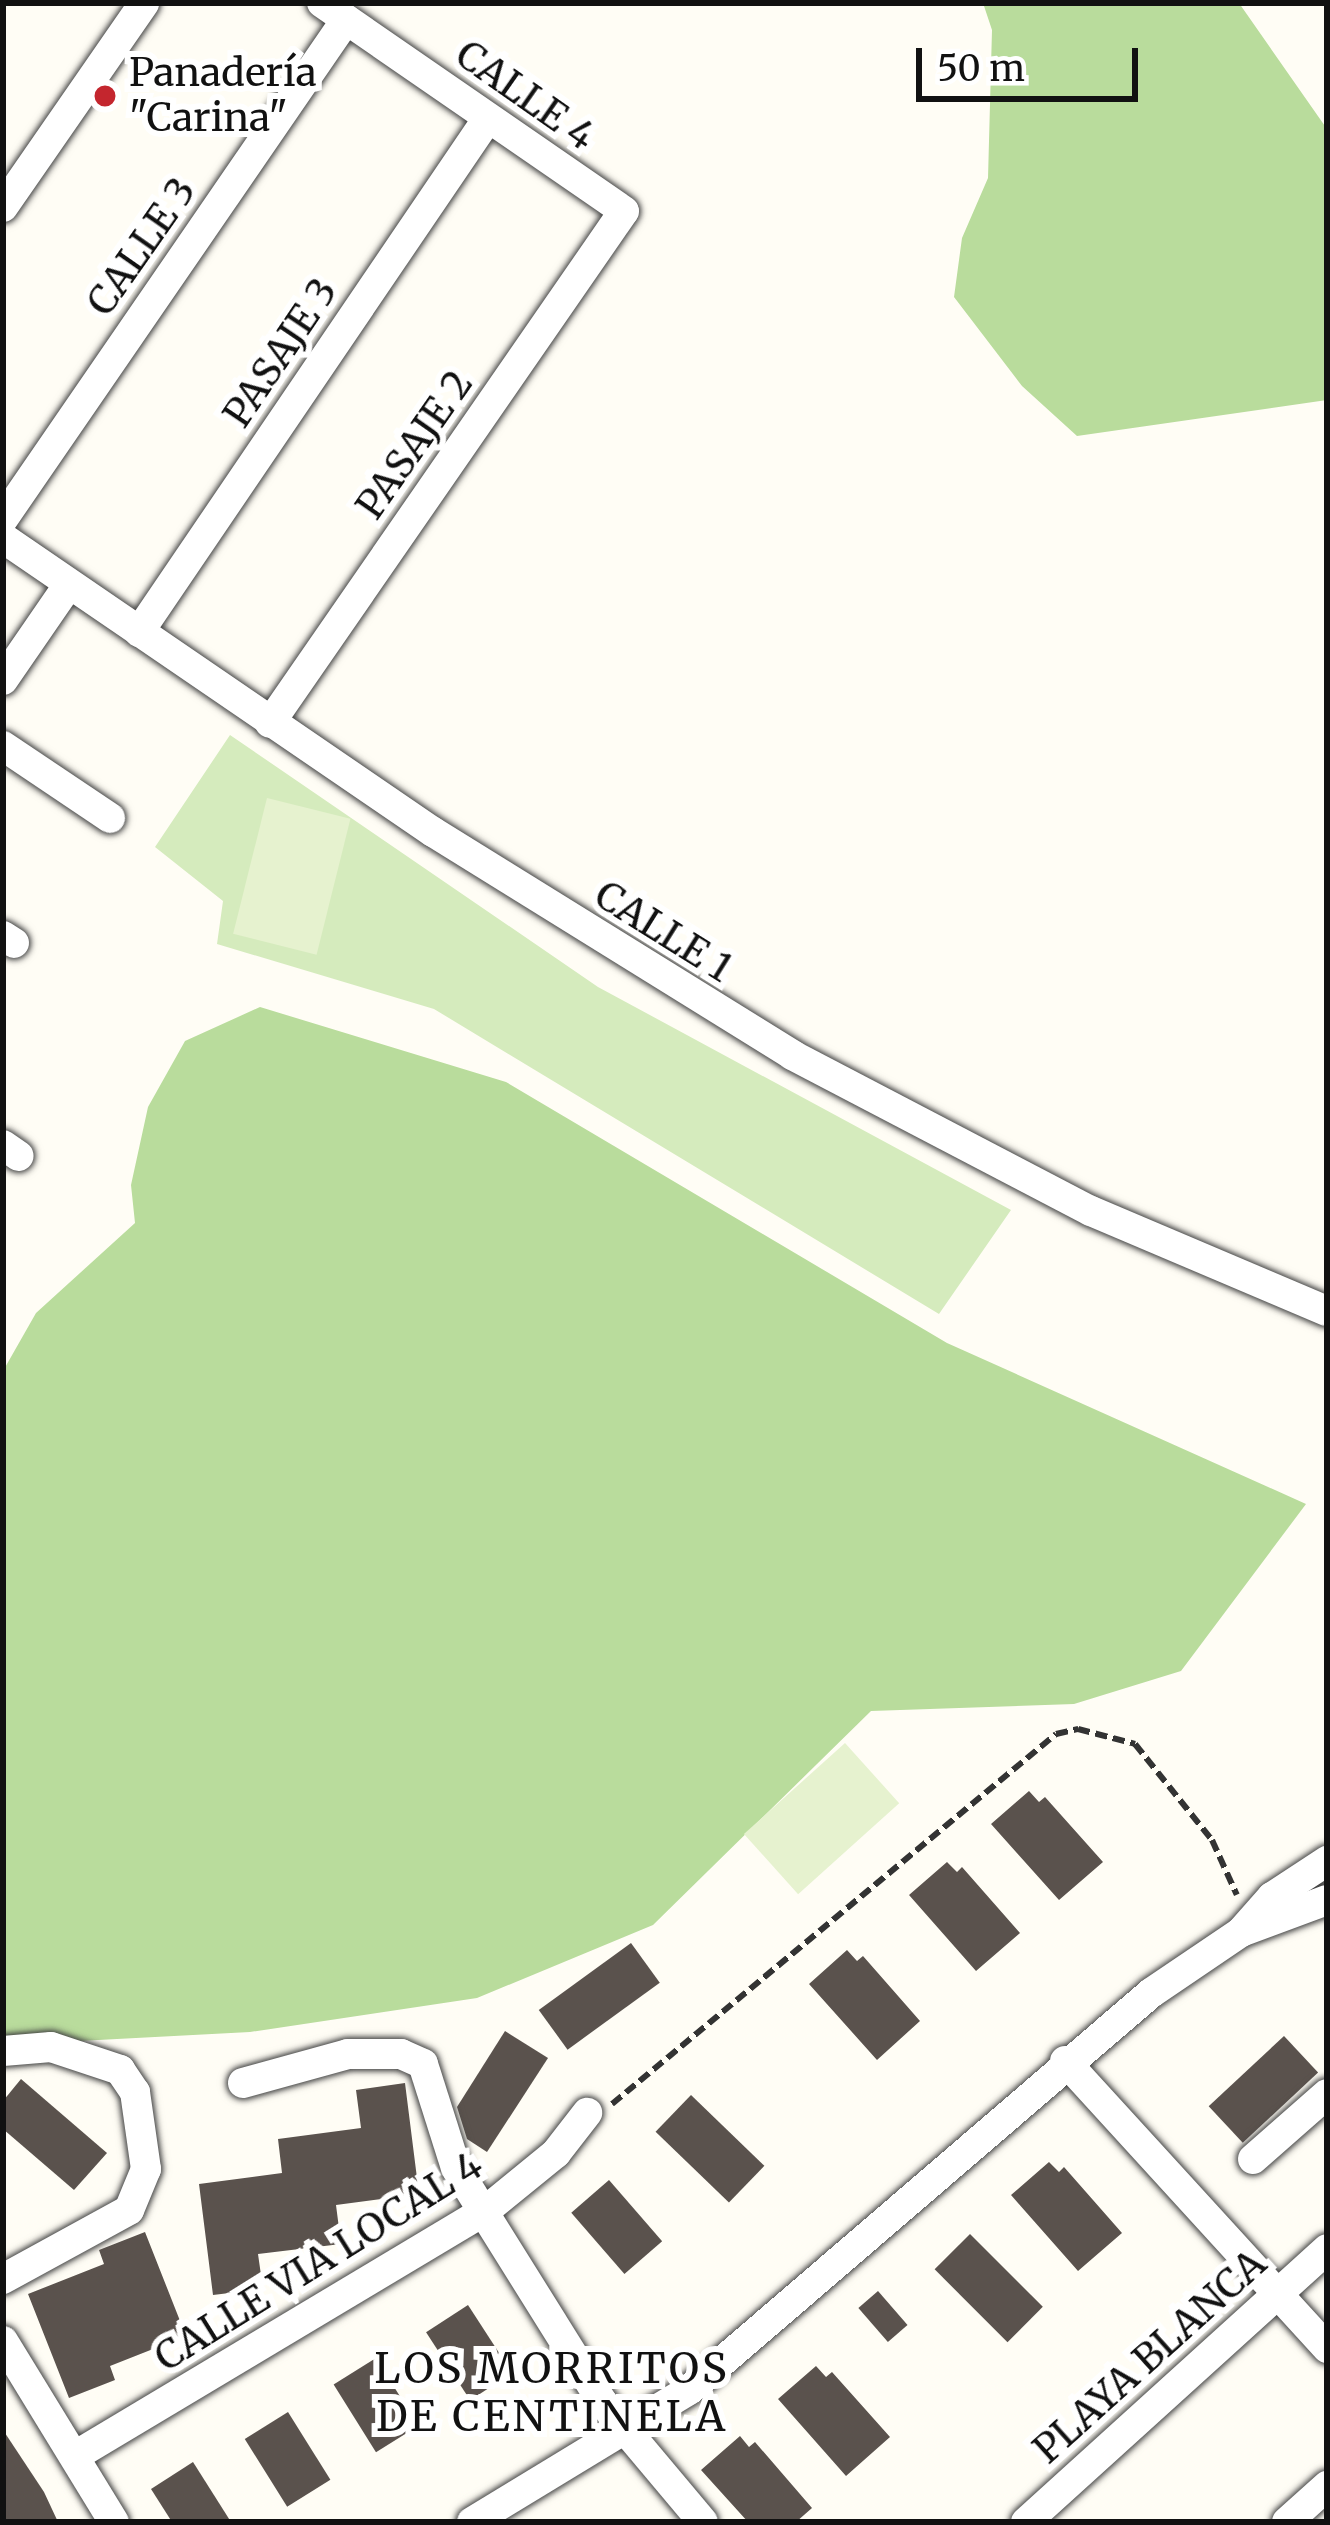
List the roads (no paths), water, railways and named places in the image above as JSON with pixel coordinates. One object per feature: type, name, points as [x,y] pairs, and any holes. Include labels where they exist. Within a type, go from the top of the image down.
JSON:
[{"type":"street","points":[[3,207],[144,3]]},
{"type":"street","name":"CALLE 4","points":[[334,11],[624,212]]},
{"type":"street","name":"CALLE 3","points":[[3,518],[334,11]]},
{"type":"street","name":"PASAJE 3","points":[[139,632],[488,118]]},
{"type":"street","name":"PASAJE 2","points":[[270,723],[624,212]]},
{"type":"street","name":"CALLE 1","points":[[3,538],[270,723],[792,1055],[1072,1202],[1327,1311]]},
{"type":"street","points":[[3,680],[69,584]]},
{"type":"street","points":[[3,746],[110,818]]},
{"type":"street","points":[[472,2522],[689,2390],[1065,2061],[1241,1932],[1272,1897],[1327,1861]]},
{"type":"street","points":[[1241,1932],[1327,1900]]},
{"type":"street","points":[[3,2051],[51,2048],[120,2070],[135,2092],[146,2169],[129,2210],[3,2279]]},
{"type":"street","points":[[243,2083],[348,2054],[416,2059],[430,2073],[456,2168],[626,2432],[703,2522]]},
{"type":"street","points":[[1065,2061],[1327,2348]]},
{"type":"street","points":[[1253,2158],[1327,2094]]},
{"type":"street","name":"CALLE VIA LOCAL 4","points":[[75,2456],[484,2211],[556,2153],[587,2113]]},
{"type":"street","name":"PLAYA BLANCA","points":[[1026,2522],[1327,2249]]},
{"type":"street","points":[[4,2344],[114,2522]]},
{"type":"street","points":[[1287,2522],[1327,2486]]},
{"type":"place","name":"Panadería \"Carina\"","points":[[105,96]]},
{"type":"district","name":"LOS MORRITOS DE CENTINELA","points":[[552,2392]]}]
